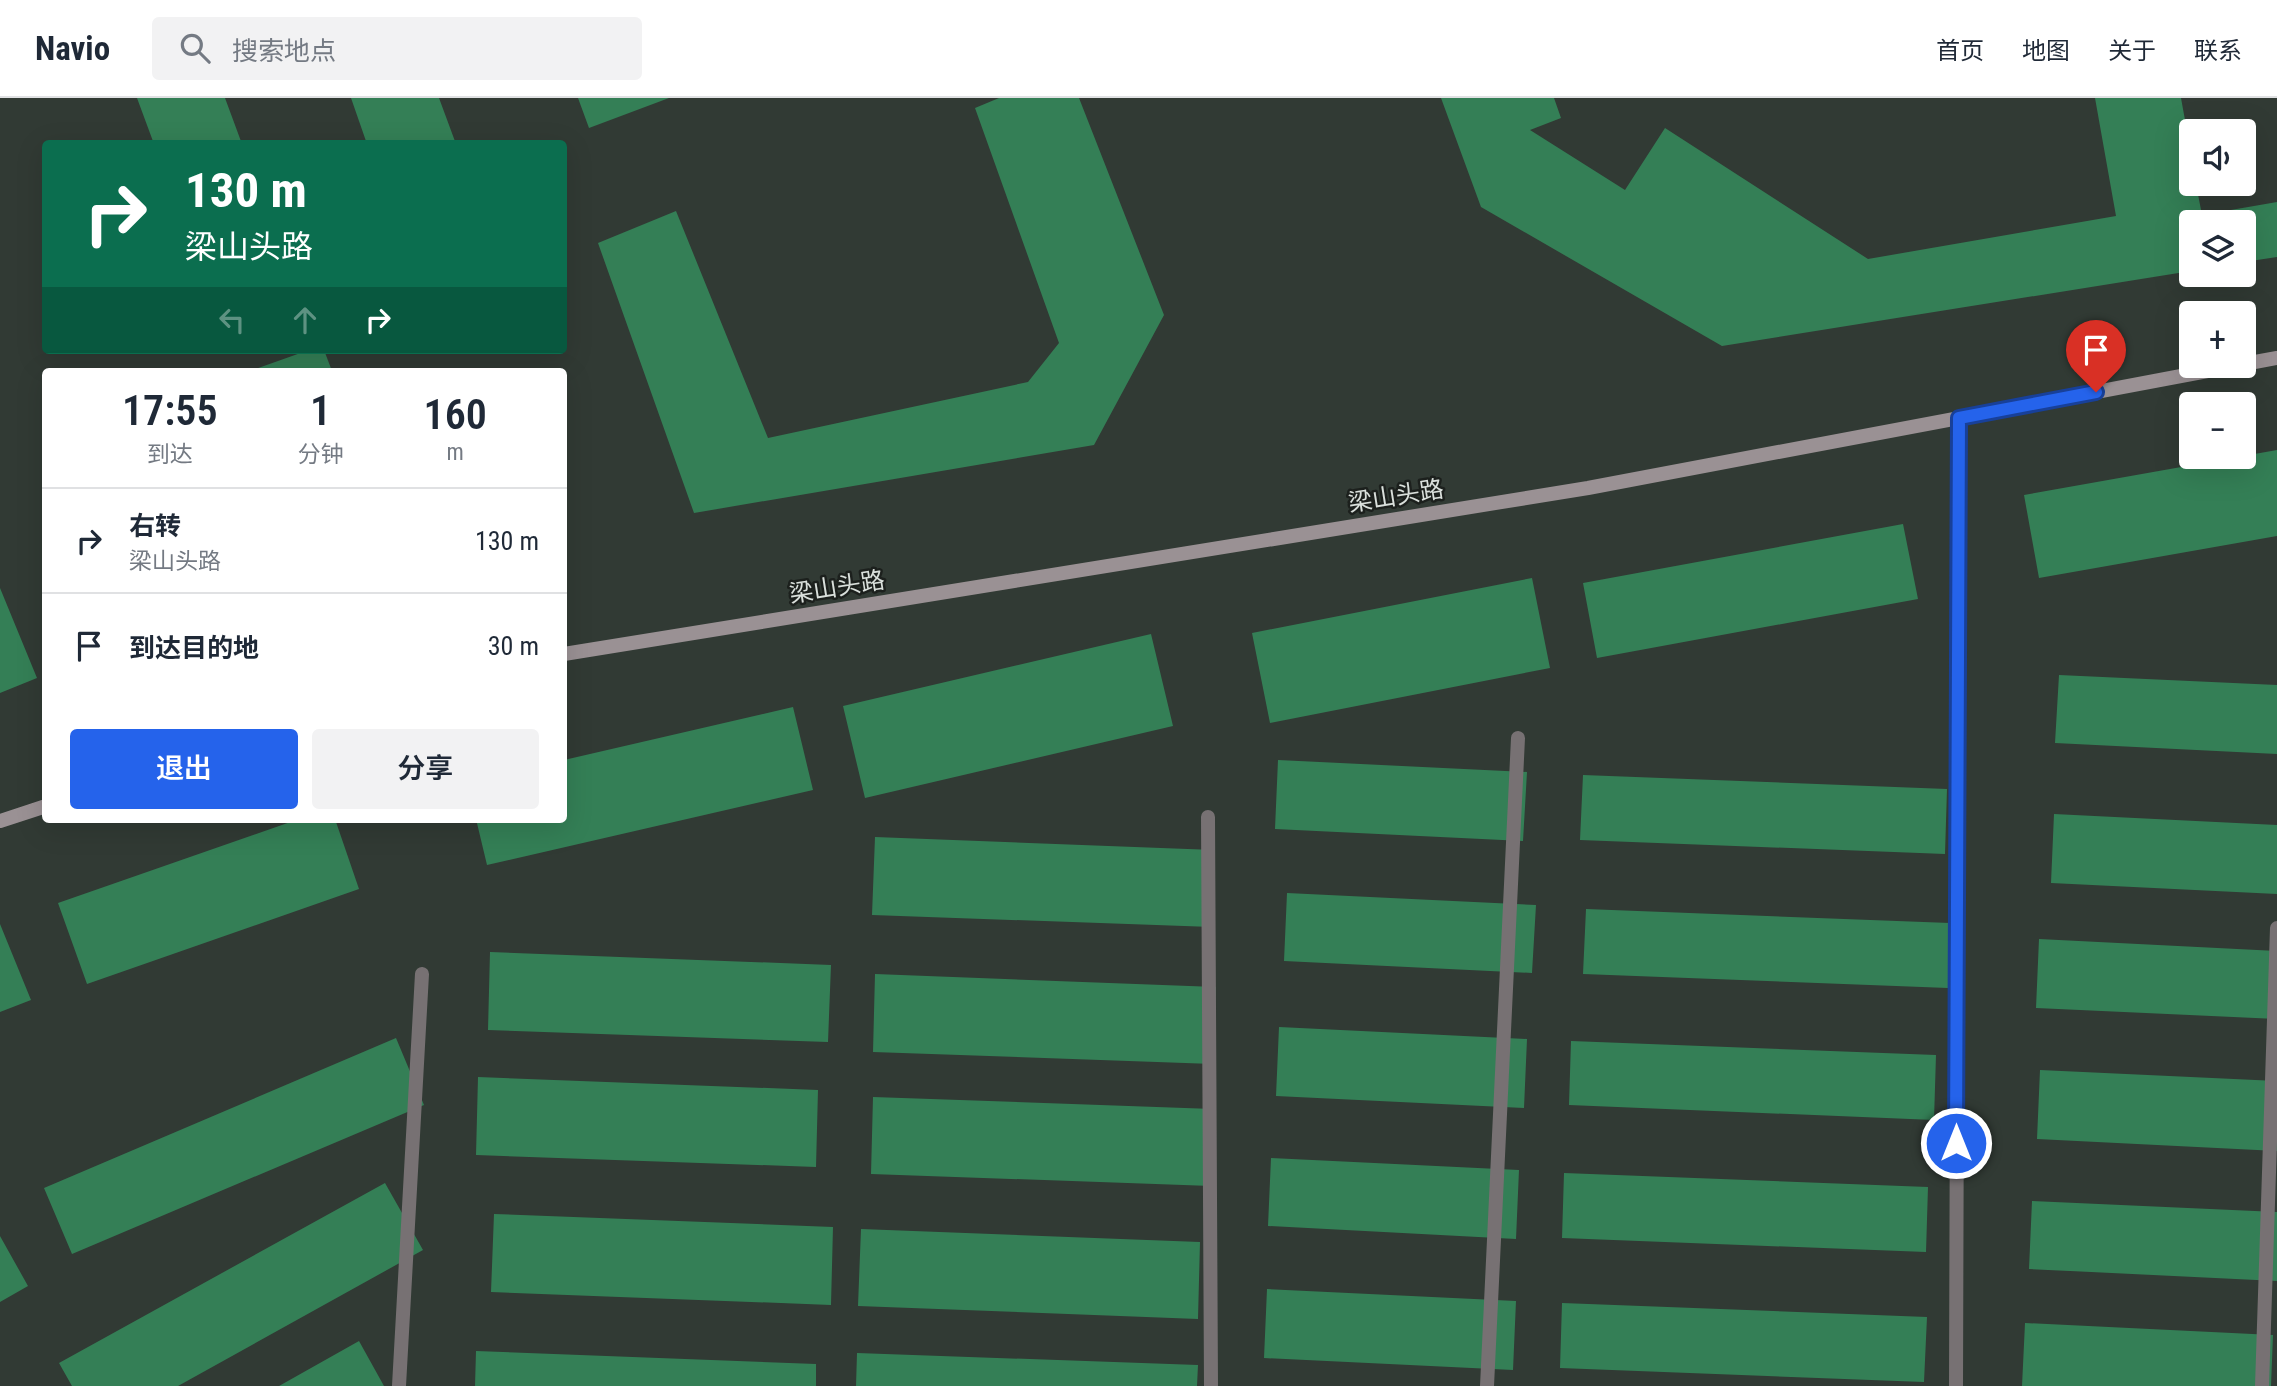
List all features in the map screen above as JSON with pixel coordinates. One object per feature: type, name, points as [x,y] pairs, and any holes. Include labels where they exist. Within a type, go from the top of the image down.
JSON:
[{"type":"street","points":[[2256,362],[2277,358]]},
{"type":"street","name":"梁山头路","points":[[567,654],[1588,488],[2179,376]]},
{"type":"street","points":[[1956,1386],[1959,418]]},
{"type":"street","points":[[1487,1386],[1518,738]]},
{"type":"street","points":[[0,821],[42,807]]},
{"type":"street","points":[[1208,817],[1211,1386]]},
{"type":"street","points":[[2262,1386],[2277,928]]},
{"type":"street","points":[[399,1386],[422,974]]},
{"type":"building","points":[[137,98],[225,98],[241,140],[153,140]]},
{"type":"building","points":[[351,98],[439,98],[455,140],[366,140]]},
{"type":"building","points":[[578,98],[669,98],[589,128]]},
{"type":"building","points":[[999,98],[1079,98],[1164,315],[1094,445],[694,513],[598,243],[676,211],[768,438],[1028,382],[1059,343],[975,108]]},
{"type":"building","points":[[1441,98],[1554,98],[1561,118],[1530,130],[1625,190],[1665,128],[1868,259],[2116,216],[2095,98],[2181,98],[2185,119],[2179,119],[2179,196],[2198,196],[2201,210],[2179,210],[2179,273],[1722,346],[1481,207]]},
{"type":"building","points":[[2277,202],[2277,257],[2256,260],[2256,210],[2231,210]]},
{"type":"building","points":[[298,354],[326,354],[331,368],[258,368]]},
{"type":"building","points":[[2277,450],[2277,536],[2039,578],[2024,495],[2179,467],[2256,469],[2256,454]]},
{"type":"building","points":[[1903,524],[1918,599],[1597,658],[1583,583]]},
{"type":"building","points":[[1532,578],[1550,668],[1270,723],[1252,633]]},
{"type":"building","points":[[0,588],[37,678],[0,693]]},
{"type":"building","points":[[1151,634],[1173,726],[865,798],[843,706]]},
{"type":"building","points":[[2059,675],[2277,685],[2277,754],[2055,743]]},
{"type":"building","points":[[793,707],[813,790],[487,865],[477,823],[567,823],[567,759]]},
{"type":"building","points":[[1278,760],[1527,772],[1523,841],[1275,829]]},
{"type":"building","points":[[1583,775],[1947,789],[1945,854],[1580,840]]},
{"type":"building","points":[[2054,814],[2277,825],[2277,894],[2051,883]]},
{"type":"building","points":[[288,823],[336,823],[359,889],[87,984],[58,903]]},
{"type":"building","points":[[875,837],[1214,850],[1212,927],[872,915]]},
{"type":"building","points":[[1287,893],[1536,905],[1532,973],[1284,961]]},
{"type":"building","points":[[1586,909],[1950,923],[1948,988],[1583,974]]},
{"type":"building","points":[[0,924],[31,1000],[0,1012]]},
{"type":"building","points":[[2039,939],[2277,951],[2277,1019],[2036,1008]]},
{"type":"building","points":[[490,952],[831,965],[828,1042],[488,1030]]},
{"type":"building","points":[[875,974],[1216,987],[1213,1064],[873,1052]]},
{"type":"building","points":[[1279,1027],[1527,1039],[1524,1108],[1276,1096]]},
{"type":"building","points":[[396,1038],[424,1105],[72,1254],[44,1188]]},
{"type":"building","points":[[1571,1041],[1936,1055],[1934,1120],[1569,1105]]},
{"type":"building","points":[[2040,1070],[2277,1081],[2277,1151],[2037,1139]]},
{"type":"building","points":[[478,1077],[818,1090],[816,1167],[476,1155]]},
{"type":"building","points":[[873,1097],[1213,1109],[1211,1186],[871,1174]]},
{"type":"building","points":[[1271,1158],[1519,1170],[1516,1239],[1268,1226]]},
{"type":"building","points":[[1564,1173],[1928,1187],[1926,1252],[1562,1238]]},
{"type":"building","points":[[385,1183],[423,1250],[178,1386],[72,1386],[59,1363]]},
{"type":"building","points":[[2032,1201],[2277,1212],[2277,1281],[2029,1269]]},
{"type":"building","points":[[494,1214],[833,1227],[831,1305],[491,1292]]},
{"type":"building","points":[[861,1229],[1200,1242],[1198,1319],[858,1306]]},
{"type":"building","points":[[0,1236],[28,1286],[0,1302]]},
{"type":"building","points":[[1267,1289],[1516,1301],[1513,1370],[1264,1358]]},
{"type":"building","points":[[1562,1303],[1927,1317],[1924,1382],[1560,1368]]},
{"type":"building","points":[[2025,1323],[2273,1335],[2271,1386],[2022,1386]]},
{"type":"building","points":[[359,1341],[384,1386],[279,1386]]},
{"type":"building","points":[[476,1351],[816,1364],[816,1386],[475,1386]]},
{"type":"building","points":[[857,1353],[1198,1365],[1197,1386],[856,1386]]},
{"type":"route","points":[[1956,1143],[1959,418],[2096,392]]}]
